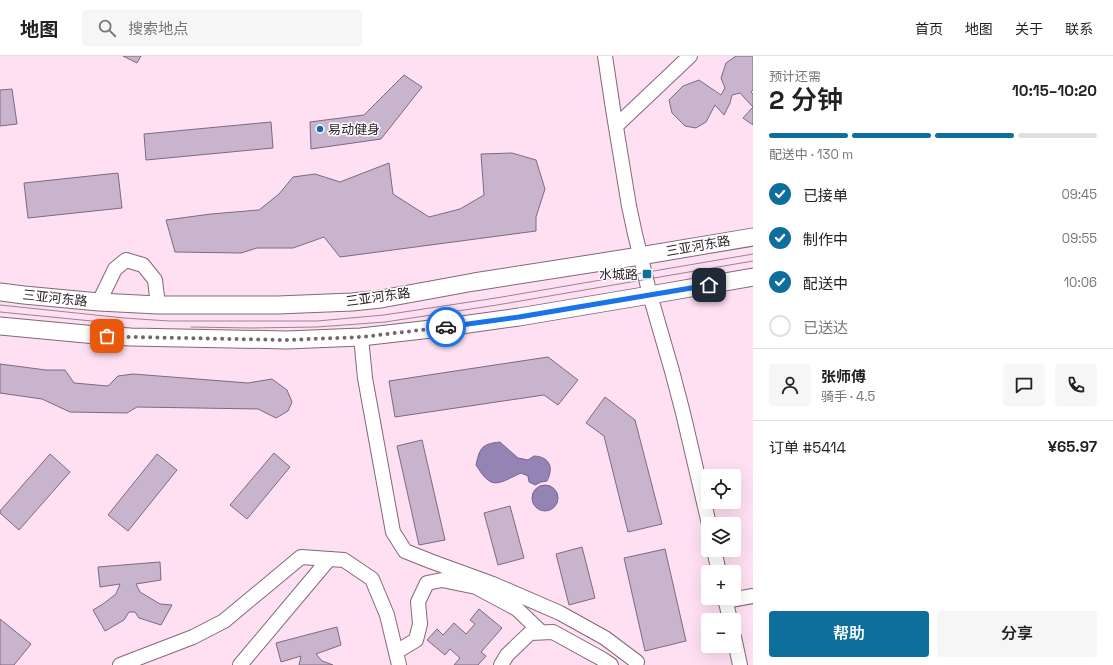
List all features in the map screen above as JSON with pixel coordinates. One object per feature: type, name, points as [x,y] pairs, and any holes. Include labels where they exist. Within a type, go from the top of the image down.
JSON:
[{"type":"main road","name":"三亚河东路","points":[[0,292],[99,302],[158,305],[278,305],[352,302],[374,300],[753,237]]},
{"type":"main road","points":[[0,326],[131,337],[286,340],[362,337],[519,317],[650,296],[753,277]]},
{"type":"street","points":[[605,56],[629,206],[640,256],[672,371],[707,517]]},
{"type":"street","points":[[616,126],[690,56]]},
{"type":"street","points":[[99,302],[115,269],[126,260],[143,266],[155,280],[158,305]]},
{"type":"street","points":[[362,337],[365,378],[393,532],[405,551],[493,584],[560,613],[605,638],[637,662]]},
{"type":"street","points":[[120,665],[193,637],[224,621],[301,557],[344,560],[372,579],[387,615],[397,659]]},
{"type":"street","points":[[240,665],[329,559]]},
{"type":"street","points":[[397,659],[416,640],[420,624],[418,602],[427,583],[442,580],[476,587],[517,609],[541,632]]},
{"type":"street","points":[[741,598],[753,596]]},
{"type":"street","points":[[501,665],[507,655],[530,633],[541,632],[553,632],[602,658],[611,665]]},
{"type":"street","points":[[737,653],[740,665]]},
{"type":"shaded area","points":[[500,442],[518,458],[528,460],[535,456],[546,460],[550,465],[547,481],[535,485],[529,482],[528,476],[521,473],[496,483],[486,479],[476,465],[479,454],[486,445]]},
{"type":"shaded area","points":[[545,485],[554,489],[558,498],[554,507],[545,511],[536,507],[532,498],[536,489]]},
{"type":"building","points":[[123,56],[141,56],[137,63]]},
{"type":"building","points":[[736,56],[753,56],[753,90],[751,92],[753,94],[753,107],[740,93],[732,95],[724,115],[715,105],[706,122],[696,128],[685,126],[672,113],[669,100],[683,86],[699,80],[721,95],[725,88],[721,78],[726,63]]},
{"type":"building","points":[[404,75],[422,87],[381,139],[311,149],[310,122],[364,115]]},
{"type":"building","points":[[12,89],[17,124],[0,126],[0,90]]},
{"type":"building","points":[[753,107],[753,125],[743,118]]},
{"type":"building","points":[[271,122],[273,148],[146,160],[144,134]]},
{"type":"building","points":[[512,153],[536,160],[545,189],[536,217],[536,231],[340,257],[324,237],[293,248],[257,248],[241,253],[175,252],[166,220],[259,210],[279,194],[293,177],[315,174],[340,182],[389,163],[393,194],[429,217],[460,209],[484,195],[481,154]]},
{"type":"building","points":[[118,173],[122,208],[28,218],[24,183]]},
{"type":"building","points":[[548,357],[578,380],[558,405],[544,395],[395,417],[389,381]]},
{"type":"building","points":[[0,364],[46,370],[65,370],[74,383],[108,386],[118,376],[133,374],[248,383],[272,379],[287,390],[292,402],[288,411],[276,418],[258,409],[137,407],[127,413],[70,412],[42,399],[0,393]]},
{"type":"building","points":[[605,397],[635,420],[662,524],[628,532],[604,436],[586,423]]},
{"type":"building","points":[[422,440],[445,540],[419,545],[397,446]]},
{"type":"building","points":[[274,453],[290,467],[247,519],[230,505]]},
{"type":"building","points":[[50,454],[70,472],[19,530],[0,513],[0,511]]},
{"type":"building","points":[[157,454],[177,470],[128,531],[108,515]]},
{"type":"building","points":[[510,506],[524,558],[498,565],[484,513]]},
{"type":"building","points":[[582,547],[595,598],[569,605],[556,554]]},
{"type":"building","points":[[665,549],[686,641],[645,651],[624,558]]},
{"type":"building","points":[[160,562],[161,580],[136,584],[140,592],[160,604],[172,605],[161,625],[139,618],[135,612],[129,612],[124,620],[105,631],[93,610],[116,594],[120,584],[100,587],[98,567]]},
{"type":"building","points":[[479,609],[502,628],[481,652],[486,656],[478,665],[454,665],[460,658],[450,649],[445,655],[427,640],[437,629],[443,635],[454,623],[466,634],[475,624],[470,620]]},
{"type":"building","points":[[0,619],[31,644],[14,665],[0,665]]},
{"type":"building","points":[[337,627],[341,645],[316,654],[322,661],[333,665],[299,665],[301,656],[281,662],[276,643]]},
{"type":"tram line","points":[[0,305],[124,318],[169,321],[317,321],[384,315],[496,298],[753,254]]},
{"type":"tram line","points":[[191,327],[317,327],[385,322],[497,305],[753,261]]},
{"type":"tram line","points":[[0,312],[102,322]]},
{"type":"way so far","points":[[107,336],[286,340],[362,337],[446,327]]},
{"type":"place","name":"易动健身","points":[[320,129]]},
{"type":"place","name":"水城路","points":[[647,274]]},
{"type":"route","points":[[446,327],[519,317],[709,285]]}]
